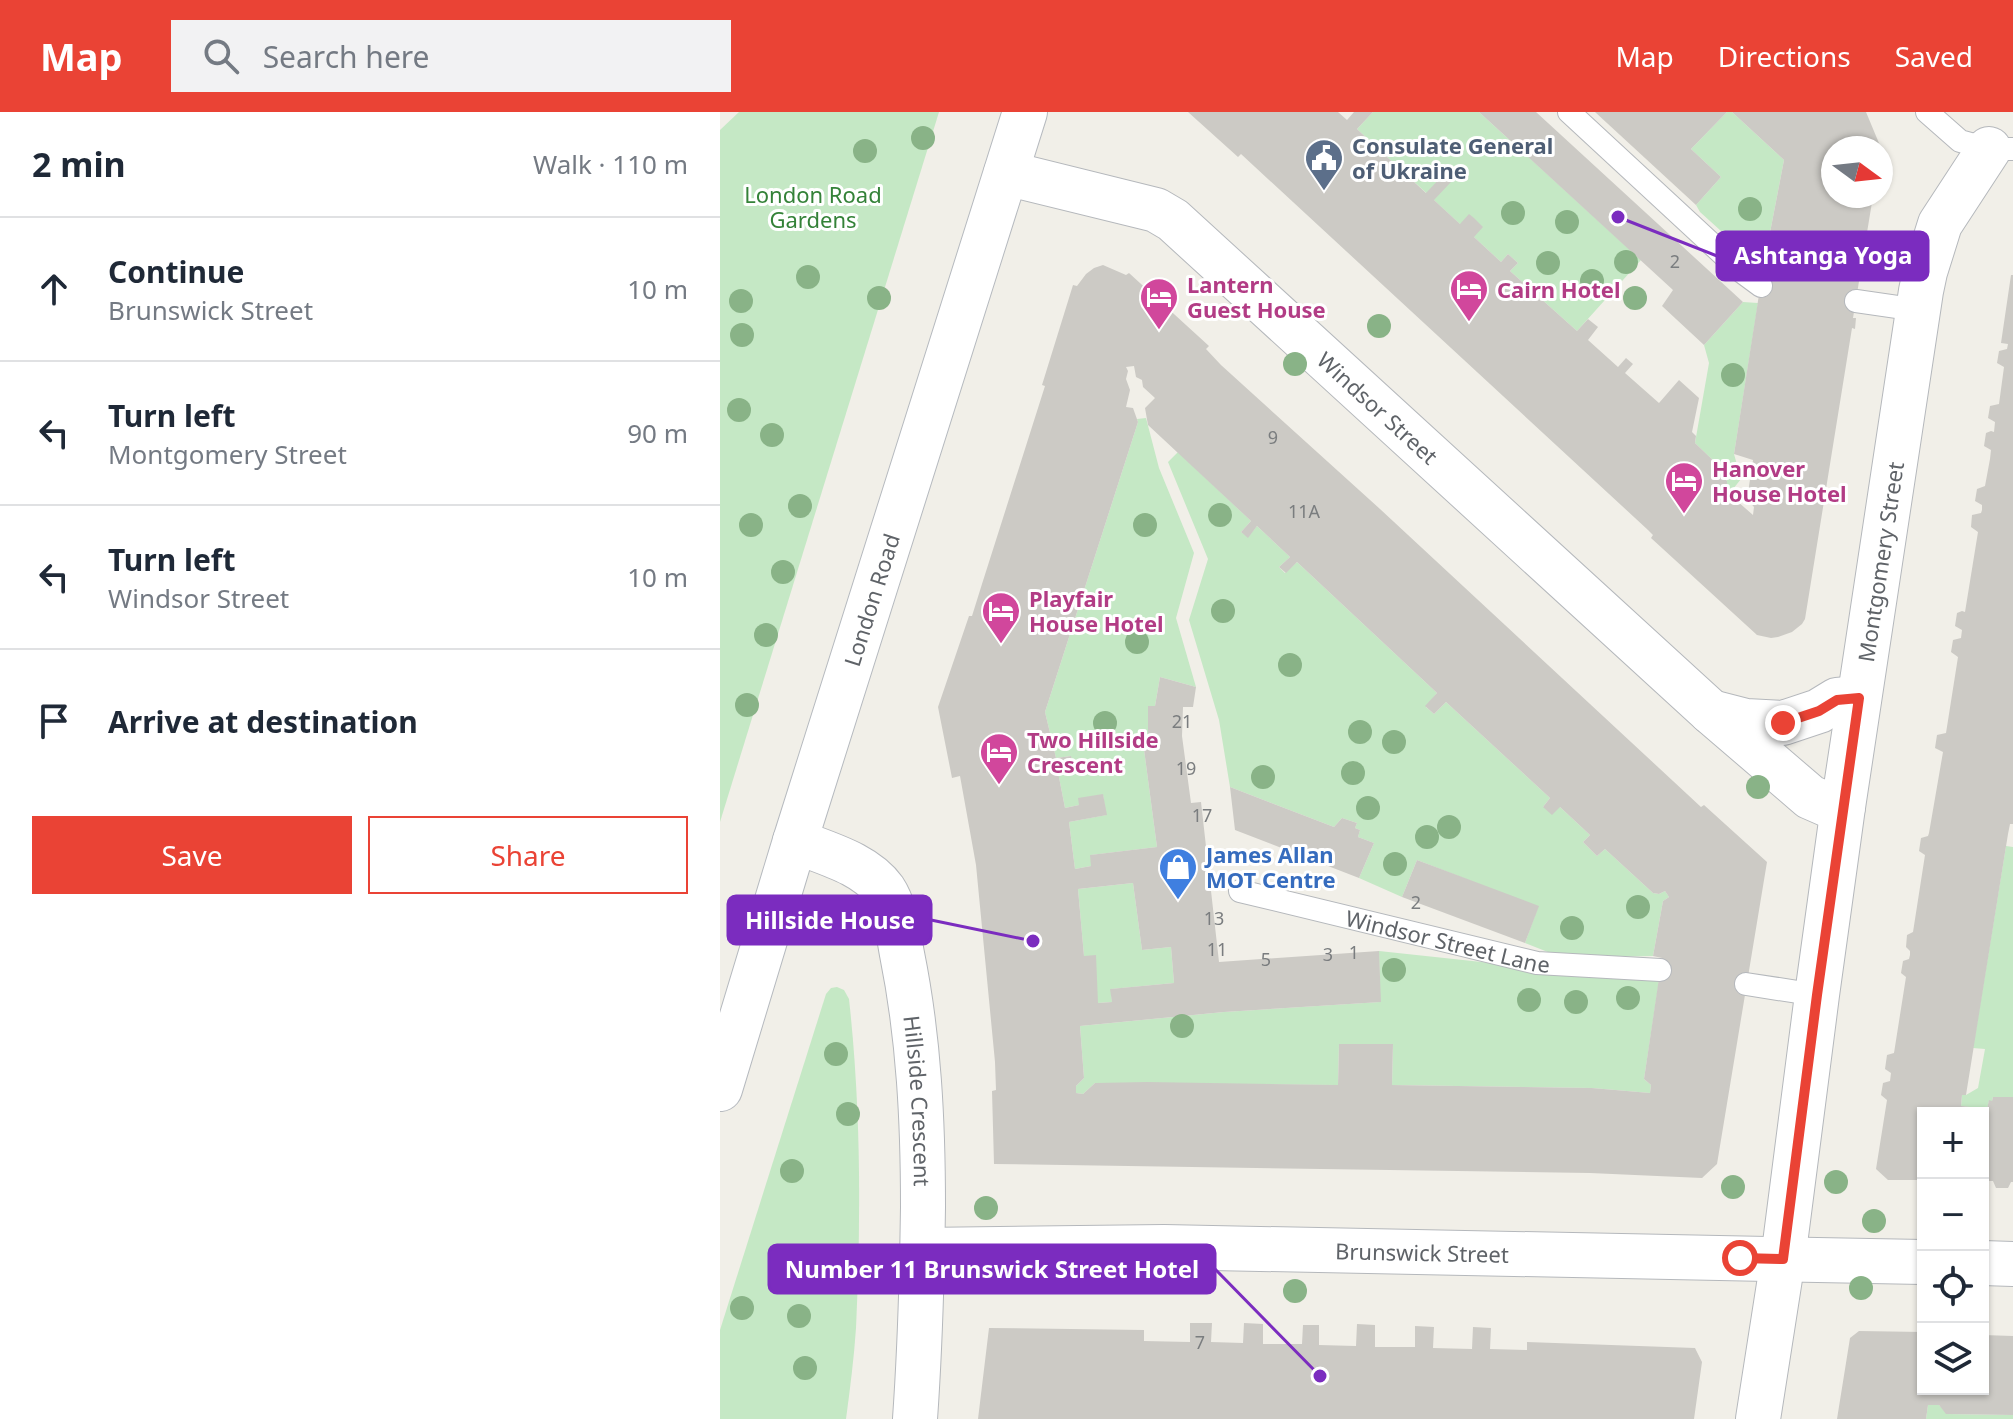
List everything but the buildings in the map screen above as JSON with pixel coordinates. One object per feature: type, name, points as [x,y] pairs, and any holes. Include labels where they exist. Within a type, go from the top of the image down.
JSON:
[{"type":"street","name":"London Road","points":[[720,1089],[1025,112]]},
{"type":"street","name":"Montgomery Street","points":[[1758,1419],[1783,1259],[1843,807],[1925,272],[1940,224],[2001,149]]},
{"type":"street","name":"Windsor Street","points":[[1006,173],[1156,210],[1173,220],[1711,712],[1810,797],[1843,807]]},
{"type":"street","name":"Windsor Street","points":[[1711,712],[1746,721],[1783,723],[1819,711],[1837,700],[1859,698]]},
{"type":"street","name":"Hillside Crescent","points":[[795,841],[863,871],[884,890],[894,913],[912,1004],[922,1150],[921,1329],[915,1419]]},
{"type":"street","name":"Brunswick Street","points":[[922,1250],[1164,1247],[1917,1262]]},
{"type":"street","points":[[1989,1263],[2013,1264]]},
{"type":"lane","points":[[1569,112],[1761,286]]},
{"type":"lane","points":[[1927,112],[1960,141],[2001,149]]},
{"type":"lane","points":[[1856,301],[1918,310]]},
{"type":"lane","name":"Windsor Street Lane","points":[[1240,891],[1537,963],[1660,970]]},
{"type":"lane","points":[[1746,984],[1817,995]]},
{"type":"green space","name":"London Road Gardens","points":[[739,112],[939,112],[720,822],[720,130]]},
{"type":"green space","points":[[1373,112],[1479,112],[1641,260],[1577,331],[1510,271],[1518,263],[1508,254],[1501,262],[1357,129]]},
{"type":"green space","points":[[1727,112],[1732,112],[1784,160],[1763,269],[1696,205],[1721,177],[1691,149]]},
{"type":"green space","points":[[1743,302],[1758,303],[1734,454],[1741,479],[1729,494],[1727,481],[1716,471],[1718,465],[1695,443],[1709,363],[1704,345]]},
{"type":"green space","points":[[1146,418],[1159,468],[1194,553],[1176,618],[1196,687],[1160,677],[1155,706],[1148,706],[1148,740],[1143,742],[1157,847],[1091,855],[1091,866],[1075,869],[1069,822],[1106,815],[1103,795],[1065,808],[1057,767],[1072,768],[1071,756],[1056,758],[1045,712],[1137,419]]},
{"type":"green space","points":[[1178,452],[1251,521],[1241,532],[1248,537],[1257,526],[1290,557],[1279,567],[1285,573],[1297,562],[1437,693],[1426,707],[1434,714],[1446,702],[1550,798],[1543,807],[1560,807],[1590,835],[1583,842],[1597,856],[1605,849],[1653,893],[1665,891],[1669,897],[1663,901],[1653,956],[1563,958],[1525,943],[1538,907],[1417,860],[1402,897],[1359,878],[1374,843],[1358,837],[1360,830],[1355,828],[1357,823],[1342,818],[1334,827],[1230,787],[1219,720],[1189,620],[1208,559],[1168,462]]},
{"type":"green space","points":[[2006,846],[2013,847],[2013,1097],[1993,1097],[1988,1107],[1961,1106],[1962,1095],[1978,1088],[1985,1049],[1973,1048]]},
{"type":"green space","points":[[1133,883],[1142,950],[1171,947],[1174,983],[1111,989],[1112,1002],[1098,1003],[1084,956],[1078,889]]},
{"type":"green space","points":[[1379,951],[1659,981],[1644,1079],[1651,1085],[1650,1093],[1592,1088],[1392,1085],[1393,1045],[1339,1044],[1338,1085],[1095,1083],[1083,1094],[1076,1093],[1076,1086],[1084,1078],[1080,1026],[1224,1012],[1380,1002]]},
{"type":"green space","points":[[837,987],[844,990],[849,999],[859,1163],[856,1328],[846,1419],[720,1419],[720,1330],[826,994]]},
{"type":"green space","points":[[1928,1405],[1939,1405],[1947,1414],[2013,1415],[2013,1419],[1926,1419]]},
{"type":"place","name":"Consulate General of Ukraine","points":[[1324,192]]},
{"type":"place","name":"Ashtanga Yoga","points":[[1618,217]]},
{"type":"place","name":"Cairn Hotel","points":[[1469,323]]},
{"type":"place","name":"Lantern Guest House","points":[[1159,331]]},
{"type":"place","name":"Hanover House Hotel","points":[[1684,515]]},
{"type":"place","name":"Playfair House Hotel","points":[[1001,645]]},
{"type":"place","name":"Two Hillside Crescent","points":[[999,786]]},
{"type":"place","name":"James Allan MOT Centre","points":[[1178,901]]},
{"type":"place","name":"Hillside House","points":[[1033,941]]},
{"type":"place","name":"Number 11 Brunswick Street Hotel","points":[[1320,1376]]},
{"type":"route","points":[[1740,1258],[1783,1259],[1859,698],[1837,700],[1819,711],[1783,723]]}]
